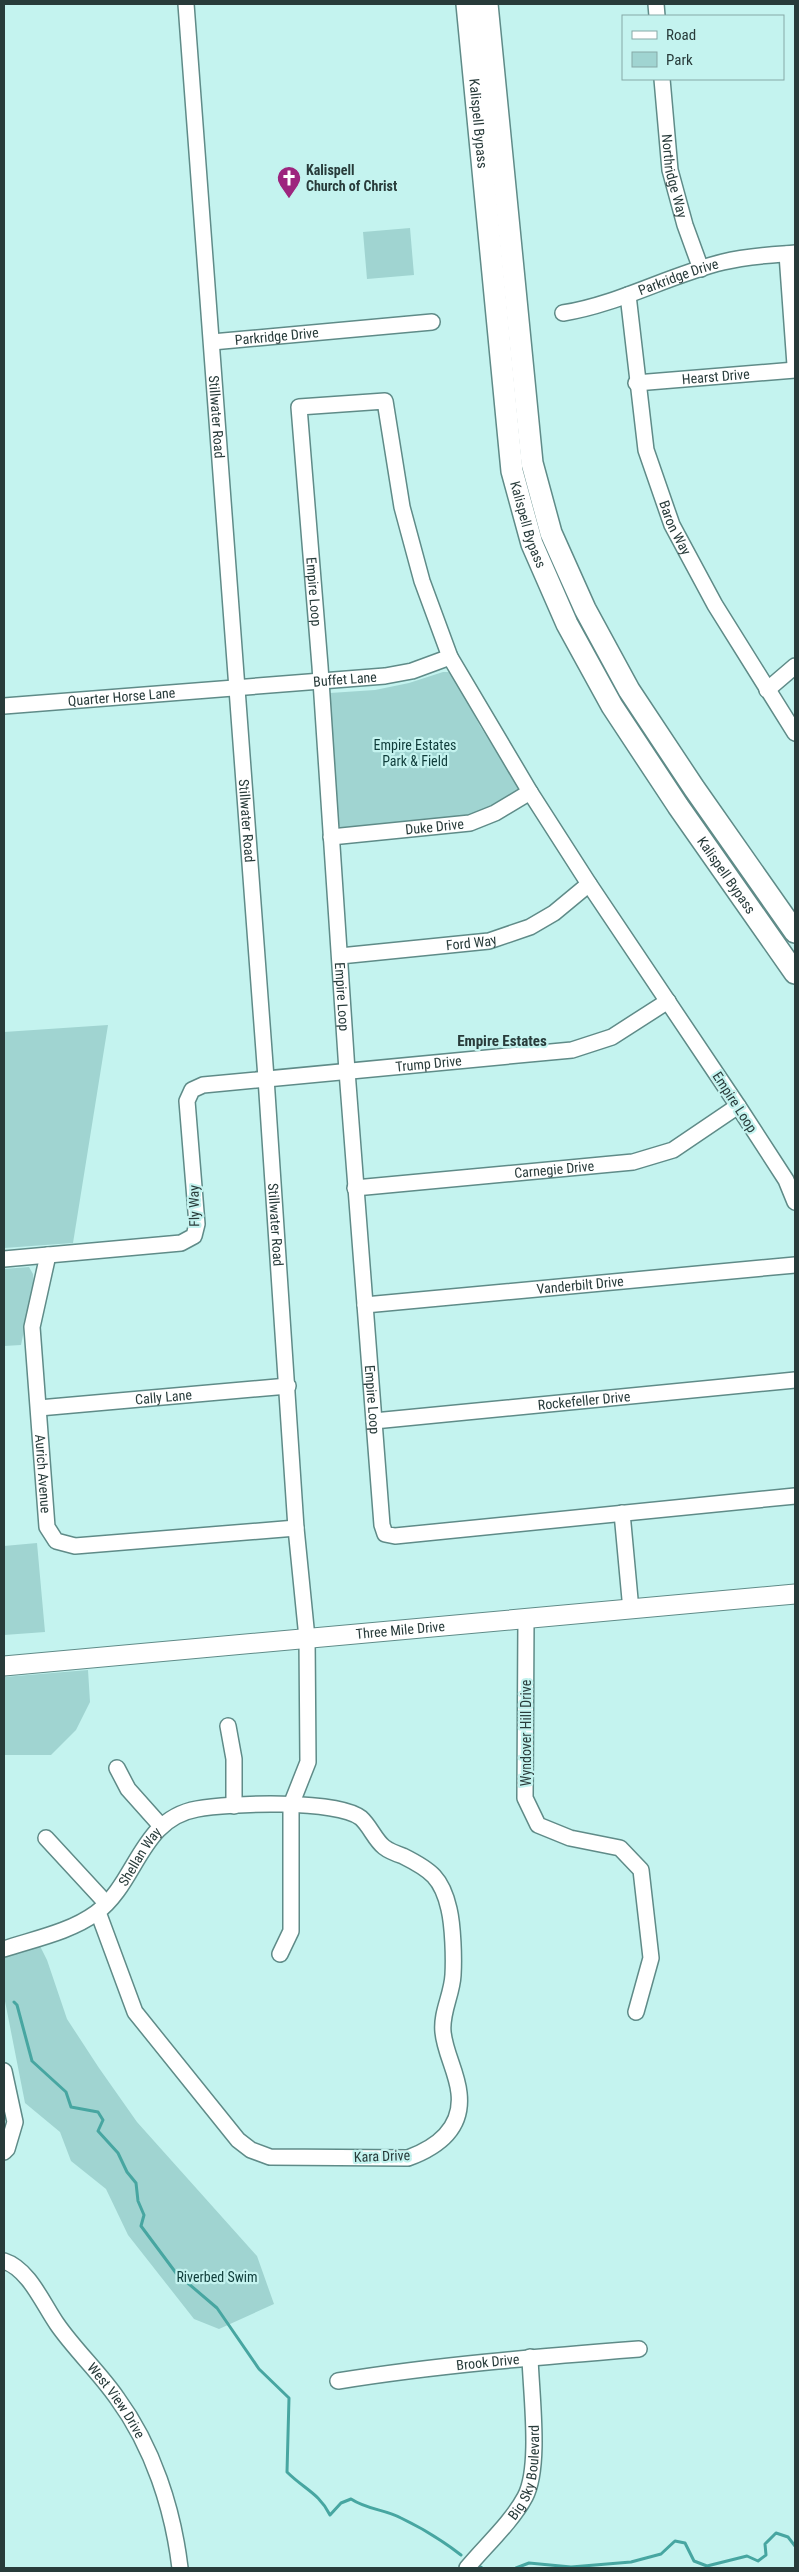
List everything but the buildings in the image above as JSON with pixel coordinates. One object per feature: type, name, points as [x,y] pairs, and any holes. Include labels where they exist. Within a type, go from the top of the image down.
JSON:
[{"type":"highway","name":"Kalispell Bypass","points":[[468,4],[512,471],[532,544],[567,624],[612,706],[678,806],[795,973]]},
{"type":"highway","name":"Kalispell Bypass","points":[[487,4],[532,463],[551,532],[585,609],[629,690],[694,788],[795,932]]},
{"type":"main road","name":"Three Mile Drive","points":[[4,1666],[795,1594]]},
{"type":"street","name":"Stillwater Road","points":[[186,4],[238,689],[288,1386],[296,1528],[307,1638],[308,1762],[291,1805]]},
{"type":"street","name":"Northridge Way","points":[[662,80],[670,170],[684,225],[701,269]]},
{"type":"street","name":"Parkridge Drive","points":[[563,313],[593,307],[701,269],[741,258],[791,254]]},
{"type":"street","points":[[791,254],[795,365]]},
{"type":"street","name":"Baron Way","points":[[628,295],[636,383],[646,450],[672,524],[715,605],[795,733]]},
{"type":"street","name":"Parkridge Drive","points":[[212,342],[432,322]]},
{"type":"street","name":"Hearst Drive","points":[[636,383],[795,370]]},
{"type":"street","name":"Empire Loop","points":[[795,1202],[786,1180],[530,792],[450,658],[422,581],[402,506],[386,401],[299,408],[321,682],[355,1188],[382,1525],[385,1534],[394,1536],[795,1496]]},
{"type":"street","name":"Buffet Lane","points":[[238,689],[385,676],[412,671],[450,658]]},
{"type":"street","points":[[767,690],[795,666]]},
{"type":"street","name":"Quarter Horse Lane","points":[[4,706],[238,689]]},
{"type":"street","name":"Duke Drive","points":[[331,837],[470,823],[495,813],[530,792]]},
{"type":"street","name":"Ford Way","points":[[340,956],[489,941],[530,928],[554,913],[589,884]]},
{"type":"street","name":"Trump Drive","points":[[266,1078],[572,1050],[612,1037],[668,1001]]},
{"type":"street","name":"Fly Way","points":[[4,1259],[181,1243],[194,1236],[197,1224],[187,1101],[192,1090],[203,1085],[266,1078]]},
{"type":"street","name":"Carnegie Drive","points":[[355,1188],[633,1162],[673,1150],[738,1106]]},
{"type":"street","name":"Aurich Avenue","points":[[48,1255],[32,1327],[47,1527],[56,1541],[75,1546],[296,1528]]},
{"type":"street","name":"Vanderbilt Drive","points":[[365,1305],[795,1265]]},
{"type":"street","name":"Rockefeller Drive","points":[[374,1421],[795,1380]]},
{"type":"street","name":"Cally Lane","points":[[39,1408],[288,1386]]},
{"type":"street","points":[[622,1513],[631,1610]]},
{"type":"street","name":"Wyndover Hill Drive","points":[[526,1618],[525,1798],[538,1825],[570,1838],[620,1848],[641,1870],[651,1958],[636,2012]]},
{"type":"street","points":[[228,1726],[234,1759],[234,1806]]},
{"type":"street","points":[[117,1768],[128,1789],[161,1826]]},
{"type":"street","points":[[280,1954],[291,1931],[291,1805]]},
{"type":"street","name":"Shellan Way","points":[[4,1949],[79,1924],[102,1908],[161,1826],[177,1815],[197,1809],[291,1805]]},
{"type":"street","name":"Kara Drive","points":[[102,1908],[135,2012],[238,2140],[251,2150],[270,2157],[408,2158],[429,2150],[450,2134],[458,2116],[460,2093],[443,2033],[444,2008],[453,1976],[450,1911],[442,1885],[428,1868],[384,1848],[360,1818],[337,1807],[291,1805]]},
{"type":"street","points":[[46,1838],[102,1908]]},
{"type":"street","points":[[4,2071],[15,2122],[7,2149],[4,2152]]},
{"type":"street","name":"West View Drive","points":[[4,2261],[14,2266],[26,2277],[64,2334],[117,2398],[133,2422],[147,2450],[172,2520],[180,2568]]},
{"type":"street","name":"Brook Drive","points":[[338,2381],[410,2370],[530,2357],[639,2349]]},
{"type":"street","name":"Big Sky Boulevard","points":[[467,2568],[519,2507],[530,2487],[533,2465],[530,2357]]},
{"type":"green space","points":[[410,228],[414,275],[367,279],[363,232]]},
{"type":"green space","name":"Empire Estates Park & Field","points":[[443,672],[451,672],[453,674],[480,726],[520,788],[519,793],[483,814],[343,830],[339,826],[330,693],[375,690],[409,683]]},
{"type":"green space","points":[[108,1025],[73,1243],[4,1248],[4,1032]]},
{"type":"green space","points":[[29,1267],[33,1274],[34,1283],[21,1345],[4,1346],[4,1269]]},
{"type":"green space","points":[[37,1543],[45,1632],[4,1635],[4,1546]]},
{"type":"green space","points":[[88,1670],[90,1702],[76,1730],[51,1755],[4,1755],[4,1677]]},
{"type":"green space","name":"Riverbed Swim","points":[[40,1946],[47,1960],[67,2019],[99,2068],[137,2122],[257,2256],[274,2304],[219,2329],[194,2319],[128,2235],[106,2189],[71,2161],[60,2132],[25,2103],[4,1996],[4,1957]]},
{"type":"waterway","points":[[14,2002],[17,2005],[32,2061],[66,2092],[71,2107],[98,2112],[103,2120],[98,2131],[118,2153],[127,2172],[136,2183],[138,2201],[144,2215],[141,2226],[176,2273],[217,2308],[259,2369],[289,2398],[287,2472],[316,2496],[330,2515],[341,2503],[351,2499],[409,2522],[461,2555]]},
{"type":"waterway","points":[[516,2568],[529,2563],[571,2567],[631,2562],[661,2554],[675,2541],[685,2543],[694,2561],[707,2566],[747,2556],[758,2561],[766,2555],[765,2544],[776,2533],[788,2537],[795,2546]]},
{"type":"place","name":"Kalispell Church of Christ","points":[[289,199]]},
{"type":"district","name":"Empire Estates","points":[[502,1041]]}]
